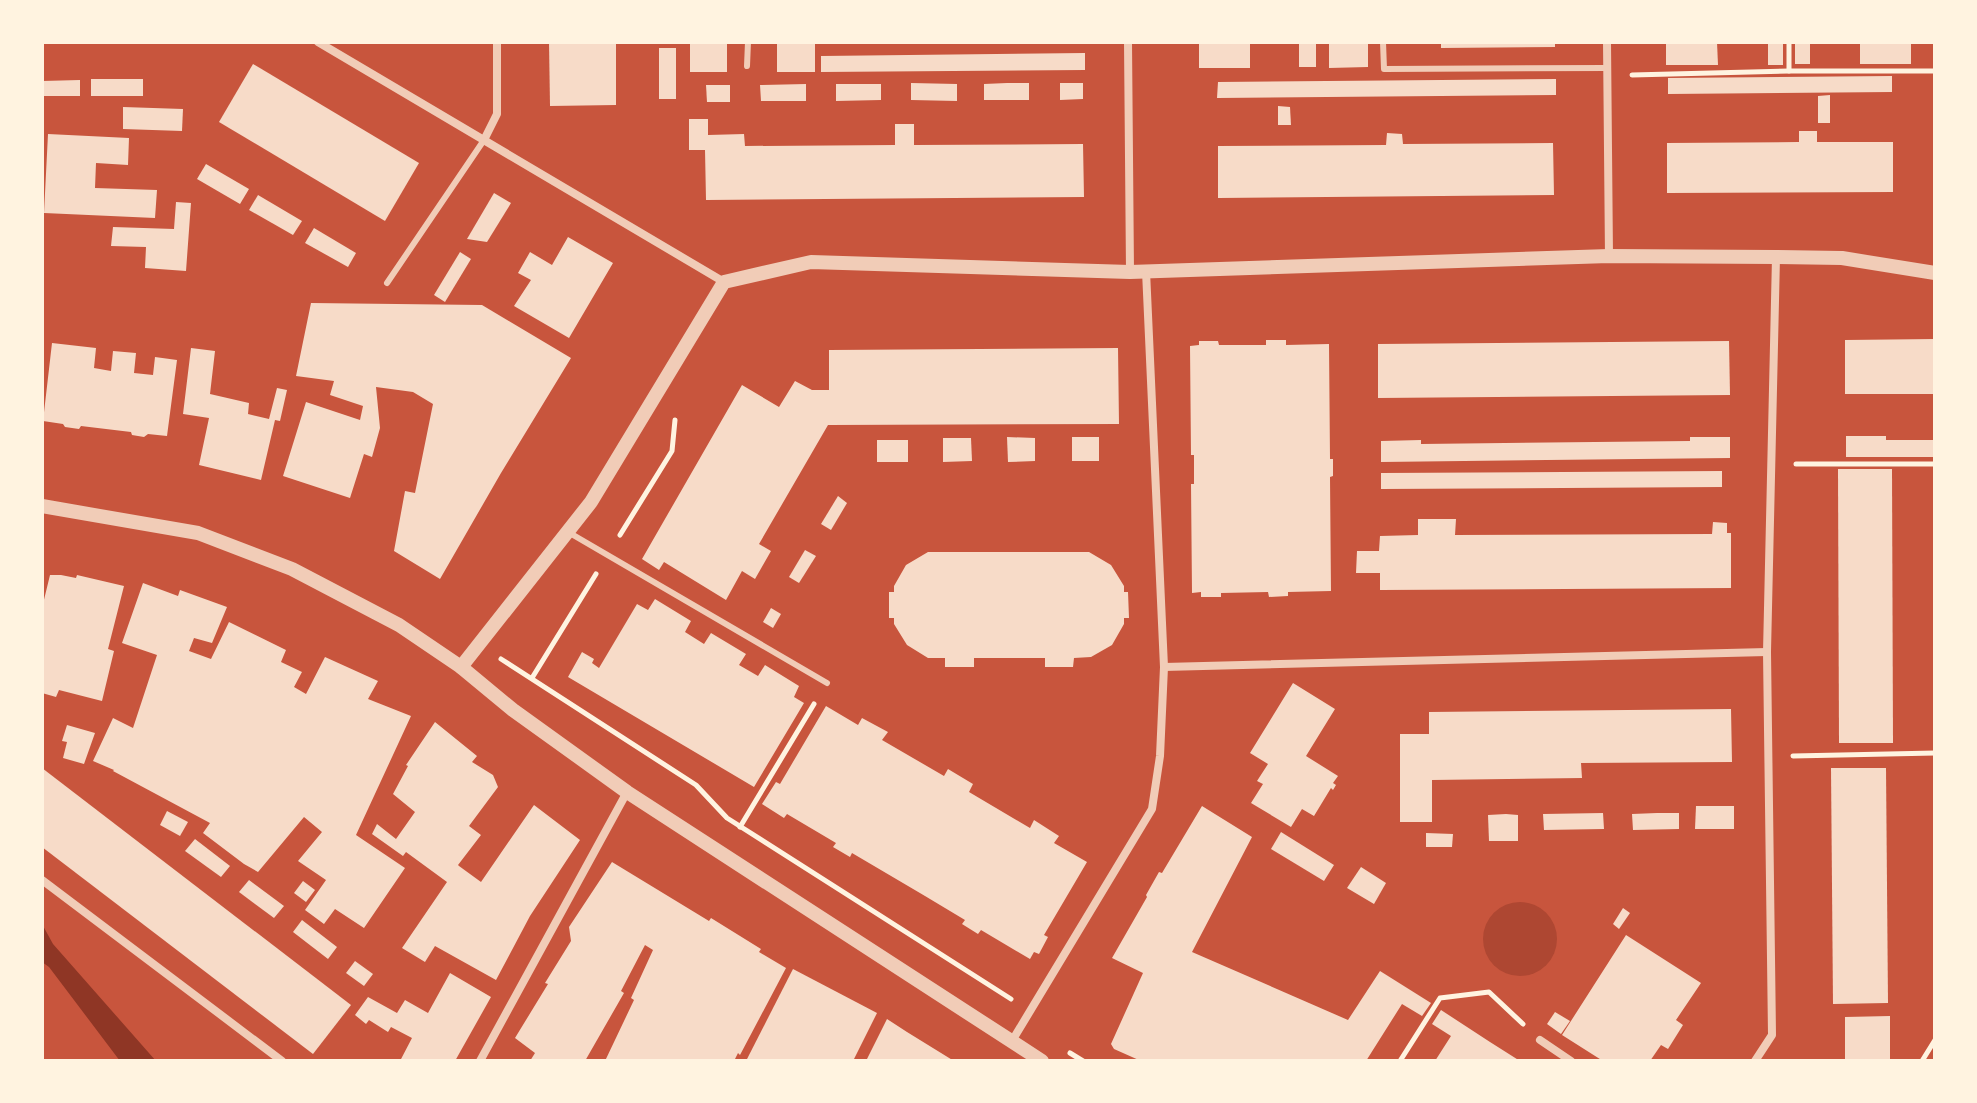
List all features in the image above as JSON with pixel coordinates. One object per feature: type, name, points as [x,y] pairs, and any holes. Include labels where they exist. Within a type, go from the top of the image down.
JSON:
[{"type":"street","points":[[318,42],[724,282],[811,262],[1130,272],[1609,256],[1842,258],[1935,273]]},
{"type":"street","points":[[484,140],[497,114],[497,42]]},
{"type":"street","points":[[1128,42],[1130,272]]},
{"type":"street","points":[[1607,42],[1609,256]]},
{"type":"street","points":[[1755,1061],[1772,1035],[1767,652],[1776,257]]},
{"type":"street","points":[[1012,1041],[1152,809],[1160,756],[1164,667],[1146,271]]},
{"type":"street","points":[[461,667],[591,502],[724,282]]},
{"type":"street","points":[[42,506],[198,533],[292,569],[399,625],[461,667],[513,710],[627,792],[1042,1061]]},
{"type":"street","points":[[1164,667],[1767,652]]},
{"type":"street","points":[[480,1061],[627,792]]},
{"type":"street","points":[[42,880],[282,1061]]},
{"type":"street","points":[[1540,1040],[1571,1061]]},
{"type":"lane","points":[[747,66],[748,42]]},
{"type":"lane","points":[[1383,42],[1384,69],[1607,72]]},
{"type":"lane","points":[[387,283],[484,140]]},
{"type":"lane","points":[[567,532],[827,683]]},
{"type":"path","points":[[1789,42],[1789,71]]},
{"type":"path","points":[[1607,72],[1935,71]]},
{"type":"path","points":[[513,710],[672,451],[675,414]]},
{"type":"path","points":[[1771,464],[1935,464]]},
{"type":"path","points":[[478,644],[696,785],[727,818],[740,827],[1031,1011]]},
{"type":"path","points":[[740,827],[827,683]]},
{"type":"path","points":[[1768,757],[1935,753]]},
{"type":"path","points":[[1400,1061],[1440,998],[1489,992],[1540,1040]]},
{"type":"path","points":[[1922,1061],[1935,1040]]},
{"type":"path","points":[[1067,1051],[1083,1061]]},
{"type":"shaded area","points":[[1513,902],[1527,902],[1541,908],[1551,918],[1557,939],[1555,953],[1541,970],[1527,976],[1513,976],[1499,970],[1489,960],[1483,946],[1483,932],[1489,918],[1499,908]]},
{"type":"shaded area","points":[[42,924],[53,944],[156,1061],[120,1061],[49,967],[42,962]]},
{"type":"building","points":[[549,42],[616,42],[616,105],[550,106]]},
{"type":"building","points":[[690,42],[727,42],[727,72],[690,72]]},
{"type":"building","points":[[777,42],[815,42],[815,72],[777,72]]},
{"type":"building","points":[[1199,42],[1250,42],[1250,68],[1199,68]]},
{"type":"building","points":[[1299,42],[1316,42],[1316,67],[1299,67]]},
{"type":"building","points":[[1329,42],[1368,42],[1368,67],[1329,68]]},
{"type":"building","points":[[1441,42],[1555,42],[1555,47],[1441,48]]},
{"type":"building","points":[[1666,42],[1717,42],[1718,65],[1666,65]]},
{"type":"building","points":[[1768,42],[1783,42],[1783,65],[1768,65]]},
{"type":"building","points":[[1795,42],[1810,42],[1810,64],[1795,64]]},
{"type":"building","points":[[1860,42],[1911,42],[1911,64],[1860,64]]},
{"type":"building","points":[[659,48],[676,48],[676,99],[659,99]]},
{"type":"building","points":[[1085,53],[1085,70],[821,72],[821,56]]},
{"type":"building","points":[[253,64],[419,163],[385,221],[219,122]]},
{"type":"building","points":[[1892,76],[1892,92],[1668,94],[1668,78]]},
{"type":"building","points":[[91,79],[143,79],[143,96],[91,96]]},
{"type":"building","points":[[1556,79],[1556,95],[1217,98],[1218,82]]},
{"type":"building","points":[[80,80],[80,96],[42,96],[42,81]]},
{"type":"building","points":[[911,83],[957,84],[957,101],[911,100]]},
{"type":"building","points":[[1029,83],[1029,100],[984,100],[984,84]]},
{"type":"building","points":[[1060,83],[1083,83],[1083,99],[1060,100]]},
{"type":"building","points":[[806,84],[806,101],[761,101],[760,85]]},
{"type":"building","points":[[836,84],[881,84],[881,100],[836,101]]},
{"type":"building","points":[[706,85],[730,85],[730,102],[707,102]]},
{"type":"building","points":[[1830,95],[1830,123],[1818,123],[1818,96]]},
{"type":"building","points":[[1278,106],[1290,107],[1291,125],[1278,125]]},
{"type":"building","points":[[123,107],[183,109],[182,131],[123,129]]},
{"type":"building","points":[[689,119],[708,119],[708,135],[744,134],[745,146],[895,145],[895,124],[914,124],[914,145],[1083,144],[1084,197],[706,200],[705,150],[689,150]]},
{"type":"building","points":[[1799,131],[1817,131],[1817,142],[1893,142],[1893,192],[1667,193],[1667,143],[1799,142]]},
{"type":"building","points":[[1387,133],[1402,134],[1403,144],[1553,143],[1554,195],[1218,198],[1218,146],[1386,145]]},
{"type":"building","points":[[48,134],[129,138],[128,165],[96,163],[95,188],[157,190],[155,218],[44,213]]},
{"type":"building","points":[[206,164],[249,189],[240,204],[197,179]]},
{"type":"building","points":[[494,193],[511,203],[487,242],[467,239]]},
{"type":"building","points":[[258,195],[302,221],[293,235],[249,210]]},
{"type":"building","points":[[176,202],[191,203],[186,271],[145,268],[146,247],[111,246],[113,227],[174,229]]},
{"type":"building","points":[[314,228],[356,253],[348,267],[305,243]]},
{"type":"building","points":[[568,237],[613,263],[569,338],[514,306],[531,280],[518,273],[530,252],[552,265]]},
{"type":"building","points":[[460,252],[471,259],[445,302],[434,295]]},
{"type":"building","points":[[311,303],[482,305],[571,358],[440,579],[394,551],[405,491],[415,493],[433,404],[413,392],[376,387],[380,428],[372,457],[364,454],[350,498],[283,476],[306,402],[360,420],[363,406],[330,395],[334,381],[296,376]]},
{"type":"building","points":[[1935,339],[1935,394],[1845,394],[1845,340]]},
{"type":"building","points":[[1266,340],[1286,340],[1286,345],[1329,344],[1330,459],[1333,459],[1333,476],[1330,477],[1331,591],[1288,592],[1288,596],[1269,597],[1268,592],[1221,593],[1221,597],[1201,597],[1201,592],[1192,593],[1191,484],[1194,484],[1194,455],[1191,455],[1190,346],[1199,345],[1199,341],[1218,341],[1219,345],[1266,345]]},
{"type":"building","points":[[1729,341],[1730,395],[1378,398],[1378,344]]},
{"type":"building","points":[[52,343],[96,348],[94,368],[111,371],[113,351],[136,353],[134,373],[153,375],[155,357],[177,360],[167,436],[148,434],[144,437],[132,435],[131,432],[81,426],[79,429],[43,421]]},
{"type":"building","points":[[191,348],[215,351],[210,394],[249,403],[248,414],[269,419],[277,388],[287,390],[280,421],[275,420],[261,480],[199,465],[209,418],[183,414]]},
{"type":"building","points":[[1118,348],[1119,424],[828,425],[759,544],[771,551],[755,579],[742,571],[726,600],[664,562],[659,570],[642,559],[742,385],[779,407],[795,381],[812,390],[829,390],[829,350]]},
{"type":"building","points":[[1846,436],[1935,440],[1935,457],[1846,457]]},
{"type":"building","points":[[1007,437],[1035,438],[1035,461],[1008,462]]},
{"type":"building","points":[[1072,437],[1099,437],[1099,461],[1072,461]]},
{"type":"building","points":[[1690,437],[1730,437],[1730,458],[1381,462],[1381,441],[1421,440],[1421,444],[1690,441]]},
{"type":"building","points":[[943,438],[971,438],[972,461],[943,462]]},
{"type":"building","points":[[877,440],[908,440],[908,462],[877,462]]},
{"type":"building","points":[[1838,469],[1892,469],[1893,743],[1839,743]]},
{"type":"building","points":[[1722,471],[1722,487],[1381,489],[1381,473]]},
{"type":"building","points":[[838,496],[847,503],[831,530],[821,524]]},
{"type":"building","points":[[1418,519],[1456,519],[1455,535],[1712,534],[1713,522],[1727,523],[1727,533],[1731,533],[1731,588],[1380,590],[1380,573],[1356,573],[1357,551],[1379,551],[1380,536],[1418,535]]},
{"type":"building","points":[[805,550],[816,556],[799,583],[789,577]]},
{"type":"building","points":[[928,552],[1089,552],[1111,565],[1124,586],[1124,592],[1128,592],[1129,618],[1124,618],[1124,624],[1112,645],[1091,657],[1074,658],[1073,667],[1045,667],[1045,658],[974,658],[974,667],[945,667],[945,658],[928,658],[907,645],[894,624],[894,618],[889,618],[889,592],[894,592],[894,586],[906,565]]},
{"type":"building","points":[[50,575],[76,578],[77,575],[124,586],[108,649],[114,651],[102,701],[59,690],[56,697],[42,693],[42,608]]},
{"type":"building","points":[[143,583],[178,596],[180,590],[227,607],[212,643],[194,638],[189,651],[211,659],[229,622],[286,650],[281,662],[302,672],[294,687],[306,694],[325,657],[378,681],[368,699],[411,716],[356,835],[405,868],[364,928],[335,909],[324,924],[305,910],[326,880],[298,861],[322,832],[304,817],[258,872],[203,833],[210,823],[93,761],[113,718],[133,728],[157,655],[122,643]]},
{"type":"building","points":[[655,599],[691,621],[685,632],[704,644],[711,633],[746,654],[739,665],[758,676],[765,665],[799,686],[794,697],[804,703],[754,787],[568,677],[582,652],[594,659],[592,663],[599,668],[637,604],[648,610]]},
{"type":"building","points":[[771,608],[781,614],[773,628],[763,622]]},
{"type":"building","points":[[1293,683],[1335,709],[1306,756],[1338,776],[1333,790],[1331,788],[1314,816],[1302,809],[1291,827],[1251,803],[1263,784],[1257,781],[1268,764],[1250,753]]},
{"type":"building","points":[[826,706],[858,725],[862,718],[888,732],[882,740],[944,776],[948,769],[973,784],[969,792],[1030,828],[1034,820],[1059,836],[1054,843],[1087,862],[1044,935],[1048,937],[1039,954],[1034,952],[1030,959],[981,930],[978,934],[962,924],[965,920],[852,853],[850,857],[833,847],[836,843],[787,814],[784,818],[762,804],[776,782],[780,784]]},
{"type":"building","points":[[1731,709],[1732,762],[1581,763],[1582,778],[1432,780],[1432,822],[1400,822],[1400,734],[1429,734],[1429,712]]},
{"type":"building","points":[[435,722],[477,756],[472,762],[493,775],[498,787],[469,826],[481,835],[459,866],[481,882],[534,805],[580,840],[530,916],[496,980],[435,946],[425,962],[402,948],[447,882],[406,852],[403,856],[372,834],[377,824],[396,839],[415,812],[393,794],[406,765]]},
{"type":"building","points":[[67,725],[95,733],[84,764],[63,758],[67,742],[62,741]]},
{"type":"building","points":[[42,768],[351,1005],[313,1054],[42,847]]},
{"type":"building","points":[[1831,768],[1886,768],[1888,1003],[1833,1004]]},
{"type":"building","points":[[1202,806],[1252,837],[1192,952],[1348,1020],[1380,971],[1431,1003],[1422,1016],[1402,1004],[1366,1061],[1141,1061],[1114,1049],[1111,1044],[1143,973],[1112,958],[1159,872],[1162,873]]},
{"type":"building","points":[[1696,806],[1734,806],[1734,829],[1695,829]]},
{"type":"building","points":[[167,811],[188,822],[180,836],[160,825]]},
{"type":"building","points":[[1603,813],[1604,829],[1544,830],[1543,814]]},
{"type":"building","points":[[1679,813],[1679,829],[1633,830],[1632,814]]},
{"type":"building","points":[[1488,815],[1518,815],[1518,841],[1489,841]]},
{"type":"building","points":[[1281,832],[1334,865],[1324,881],[1271,849]]},
{"type":"building","points":[[1426,833],[1453,834],[1452,847],[1426,847]]},
{"type":"building","points":[[195,839],[230,866],[221,877],[185,851]]},
{"type":"building","points":[[612,862],[709,921],[711,918],[786,968],[734,1061],[605,1061],[634,1000],[631,998],[653,950],[645,945],[621,991],[624,993],[585,1061],[530,1061],[535,1053],[515,1038],[571,941],[569,927]]},
{"type":"building","points":[[1361,867],[1386,883],[1374,904],[1347,888]]},
{"type":"building","points":[[249,880],[284,906],[274,918],[239,892]]},
{"type":"building","points":[[303,881],[315,890],[306,902],[294,893]]},
{"type":"building","points":[[1623,908],[1630,913],[1619,929],[1613,924]]},
{"type":"building","points":[[302,920],[337,947],[328,959],[293,932]]},
{"type":"building","points":[[1626,935],[1701,983],[1676,1020],[1683,1025],[1668,1049],[1661,1045],[1650,1061],[1603,1061],[1562,1035]]},
{"type":"building","points":[[355,961],[373,974],[364,986],[346,973]]},
{"type":"building","points":[[793,969],[877,1013],[853,1061],[746,1061]]},
{"type":"building","points":[[450,973],[491,997],[455,1061],[400,1061],[412,1038],[391,1027],[388,1032],[369,1020],[366,1024],[355,1015],[368,997],[397,1013],[405,1000],[428,1013]]},
{"type":"building","points":[[1441,1010],[1520,1061],[1435,1061],[1451,1036],[1432,1024]]},
{"type":"building","points":[[1555,1012],[1570,1021],[1561,1034],[1547,1024]]},
{"type":"building","points":[[1890,1016],[1890,1059],[1845,1060],[1845,1017]]},
{"type":"building","points":[[887,1019],[907,1032],[954,1061],[866,1061]]}]
